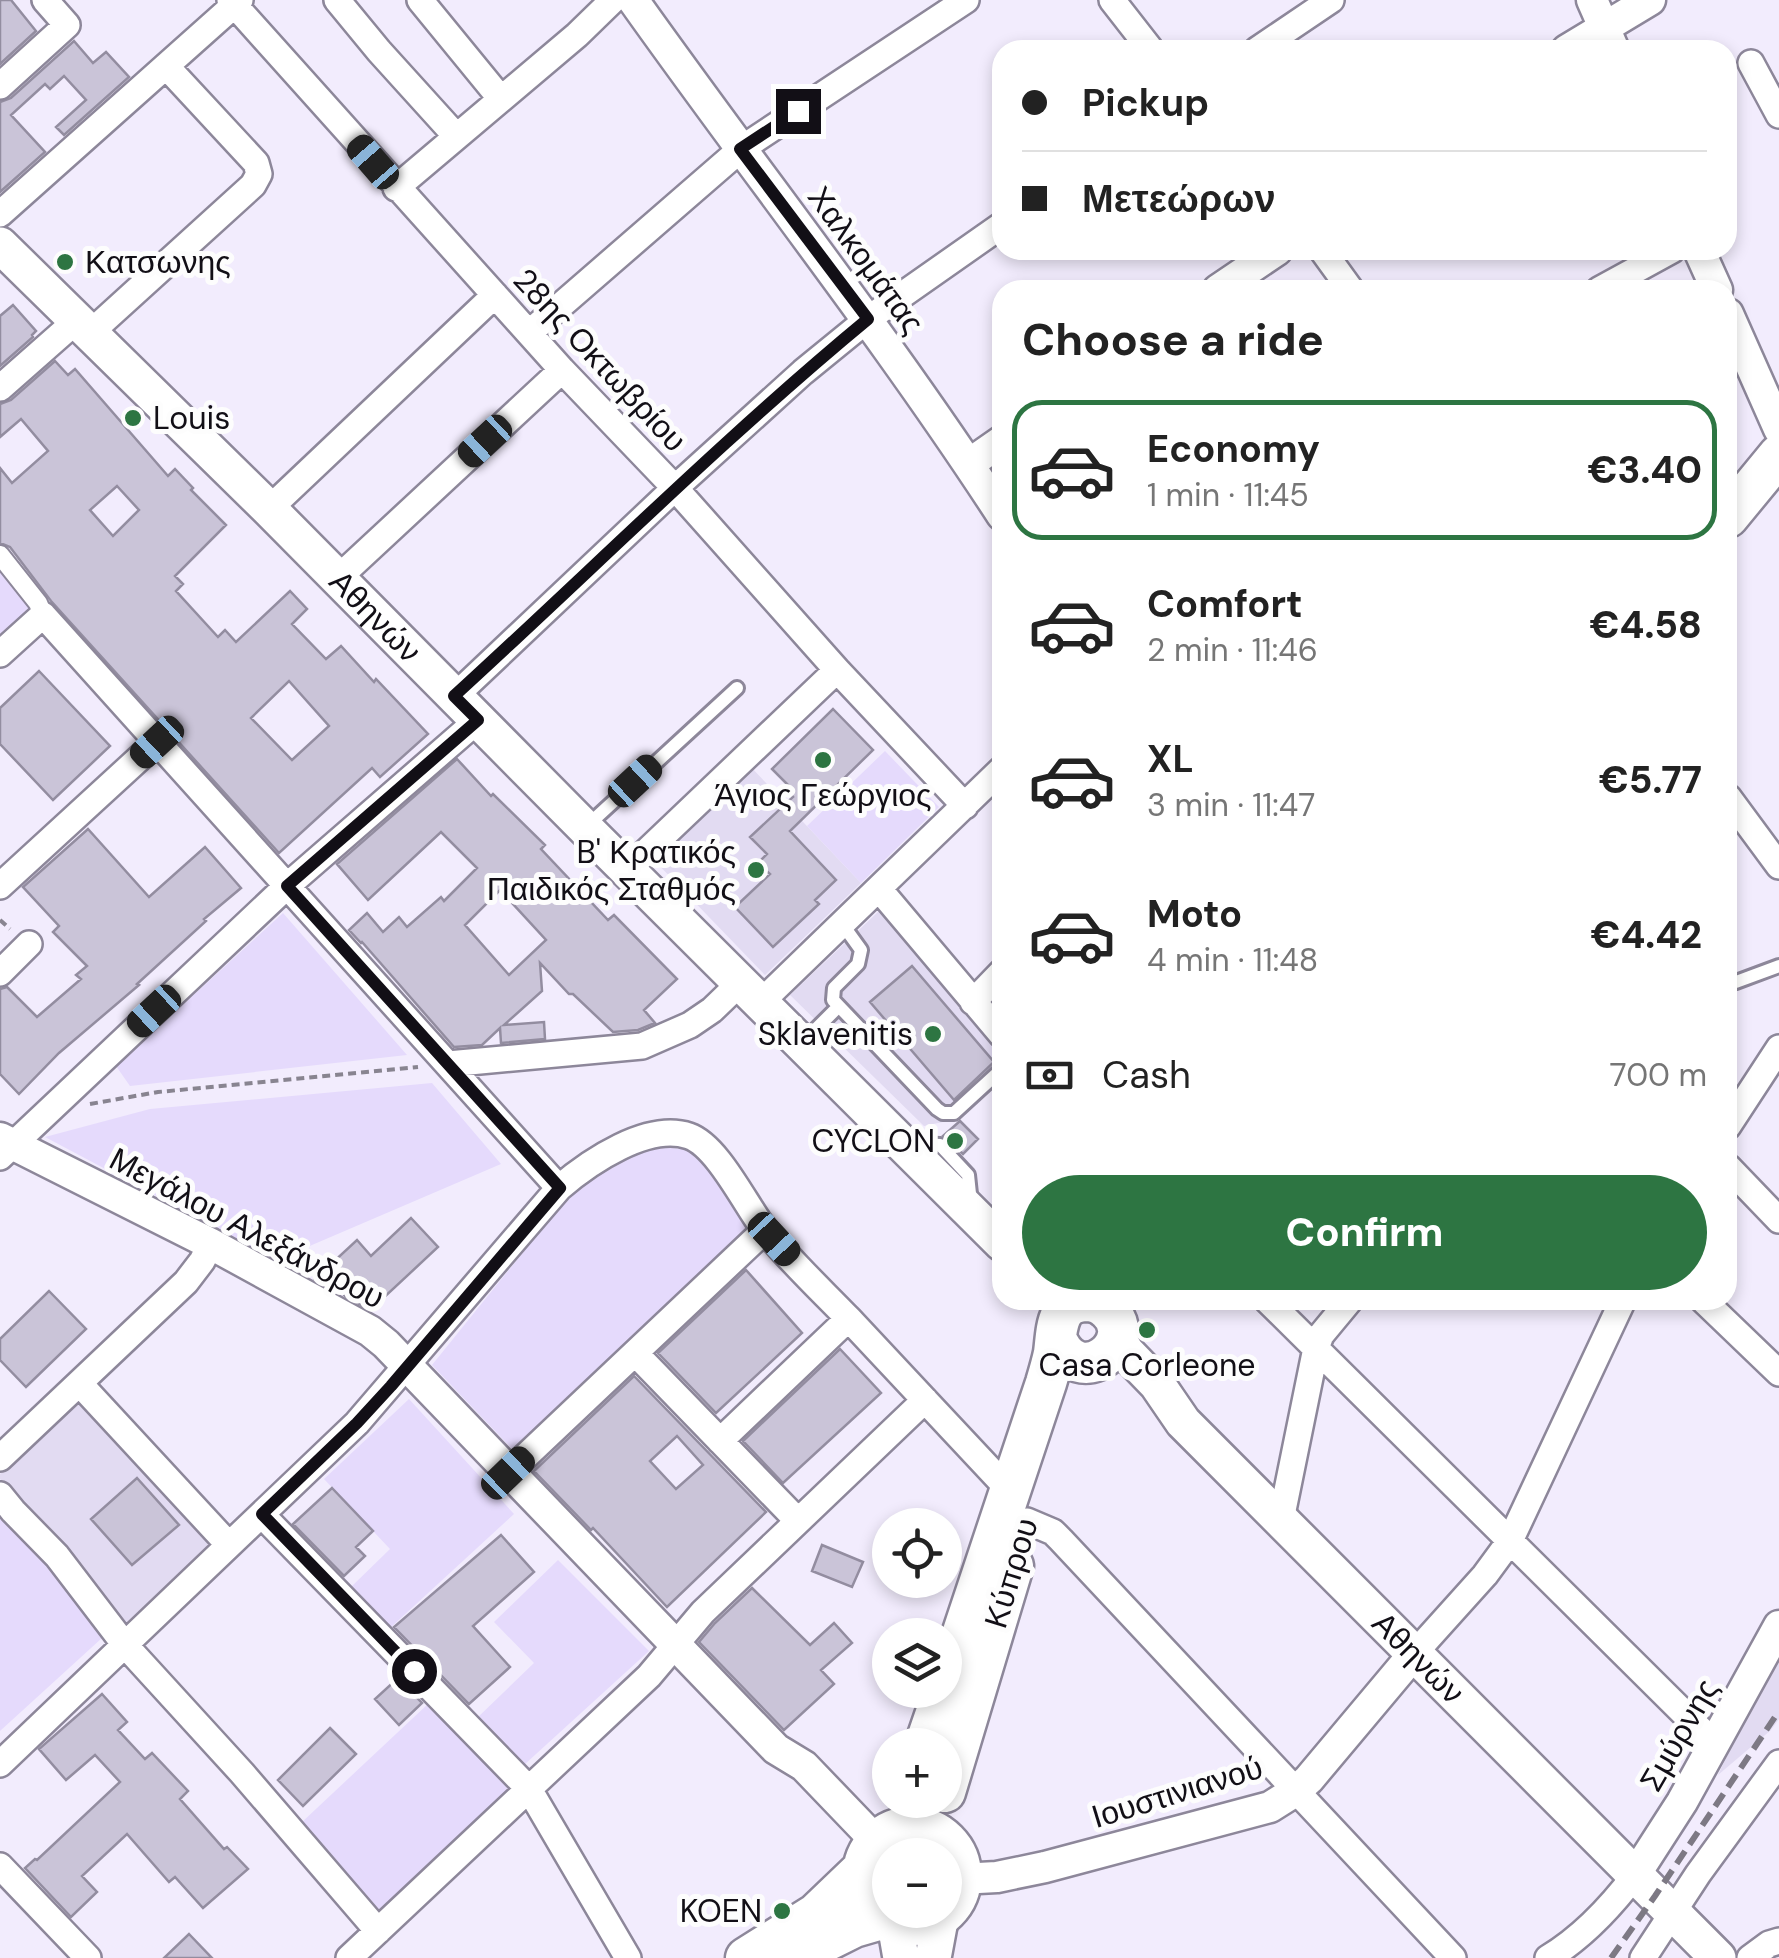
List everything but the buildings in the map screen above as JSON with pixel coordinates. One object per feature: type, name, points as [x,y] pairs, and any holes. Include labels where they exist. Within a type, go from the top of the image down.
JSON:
[{"type":"main road","name":"Αθηνών","points":[[0,245],[992,1232]]},
{"type":"main road","points":[[1737,474],[1754,450],[1779,433]]},
{"type":"main road","points":[[1737,503],[1779,433]]},
{"type":"main road","name":"Αθηνών","points":[[1089,1321],[1115,1369],[1183,1422],[1718,1958]]},
{"type":"main road","name":"Κύπρου","points":[[962,1644],[1073,1380],[1089,1321]]},
{"type":"main road","name":"Κύπρου","points":[[961,1728],[1018,1506]]},
{"type":"main road","points":[[886,1838],[915,1827],[928,1830],[942,1818]]},
{"type":"main road","points":[[746,1958],[816,1914],[872,1850]]},
{"type":"main road","points":[[872,1861],[863,1882],[872,1904]]},
{"type":"main road","points":[[792,1958],[854,1926],[872,1922]]},
{"type":"main road","points":[[893,1928],[901,1958]]},
{"type":"main road","points":[[933,1958],[939,1928]]},
{"type":"street","points":[[0,86],[67,25],[45,0]]},
{"type":"street","points":[[337,0],[456,136]]},
{"type":"street","points":[[420,0],[500,100]]},
{"type":"street","points":[[396,188],[613,0]]},
{"type":"street","name":"Χαλκομάτας","points":[[633,0],[868,319],[992,500]]},
{"type":"street","points":[[529,333],[740,149],[966,0]]},
{"type":"street","points":[[1112,0],[1143,40]]},
{"type":"street","points":[[1272,40],[1331,0]]},
{"type":"street","points":[[1592,0],[1609,40],[1650,0]]},
{"type":"street","points":[[0,214],[235,2]]},
{"type":"street","name":"28ης Οκτωβρίου","points":[[235,2],[396,188],[964,806]]},
{"type":"street","points":[[1751,63],[1779,116]]},
{"type":"street","points":[[0,388],[83,328],[253,185],[259,174],[256,163],[166,66]]},
{"type":"street","points":[[4,1146],[48,1111],[287,886],[467,708],[675,488],[868,319],[992,232]]},
{"type":"street","points":[[1233,280],[1262,260]]},
{"type":"street","points":[[1617,280],[1654,260]]},
{"type":"street","points":[[268,510],[495,295]]},
{"type":"street","points":[[1737,335],[1779,433]]},
{"type":"street","points":[[337,579],[562,370]]},
{"type":"street","points":[[969,464],[992,448]]},
{"type":"street","points":[[0,555],[38,603],[42,615],[560,1188]]},
{"type":"street","points":[[0,654],[42,615]]},
{"type":"street","points":[[627,870],[838,670]]},
{"type":"street","points":[[0,886],[157,742]]},
{"type":"street","points":[[448,1064],[642,1046],[690,1026],[850,934],[880,890],[992,778]]},
{"type":"street","points":[[1737,808],[1779,866]]},
{"type":"street","points":[[880,890],[992,1024]]},
{"type":"street","points":[[0,973],[30,944]]},
{"type":"street","points":[[973,1002],[992,982]]},
{"type":"street","points":[[1737,1112],[1779,1048]]},
{"type":"street","points":[[0,1764],[357,1423],[560,1188],[585,1166],[609,1153],[634,1142],[671,1134],[699,1141],[725,1170],[765,1230],[925,1400],[1018,1506],[1053,1532],[1453,1958]]},
{"type":"street","name":"Μεγάλου Αλεξάνδρου","points":[[4,1146],[210,1244],[370,1331],[409,1365],[776,1750],[790,1776],[878,1838]]},
{"type":"street","points":[[1737,1176],[1779,1220]]},
{"type":"street","points":[[508,1473],[765,1230]]},
{"type":"street","points":[[0,1458],[186,1282],[210,1244]]},
{"type":"street","points":[[1277,1310],[1715,1744]]},
{"type":"street","points":[[1281,1520],[1316,1348],[1342,1310]]},
{"type":"street","points":[[1414,1655],[1510,1541],[1619,1310]]},
{"type":"street","points":[[1713,1310],[1779,1373]]},
{"type":"street","points":[[720,1441],[848,1319]]},
{"type":"street","points":[[635,1353],[798,1521]]},
{"type":"street","points":[[80,1384],[229,1545]]},
{"type":"street","points":[[349,1958],[649,1676],[703,1612],[925,1400]]},
{"type":"street","points":[[0,1494],[56,1556],[125,1645],[378,1931]]},
{"type":"street","points":[[262,1514],[529,1788],[628,1958]]},
{"type":"street","name":"Σμύρνης","points":[[1654,1895],[1682,1802],[1779,1626]]},
{"type":"street","name":"Ιουστινιανού","points":[[962,1879],[1027,1871],[1270,1807],[1296,1790],[1324,1762],[1414,1655]]},
{"type":"street","points":[[1643,1958],[1654,1895],[1779,1762]]},
{"type":"street","points":[[0,1866],[88,1958]]},
{"type":"street","points":[[1548,1958],[1591,1926],[1614,1902],[1654,1895]]},
{"type":"street","points":[[1750,1958],[1779,1941]]},
{"type":"lane","points":[[584,828],[737,688]]},
{"type":"lane","points":[[850,934],[861,950],[858,964],[834,988],[833,1000],[838,1007],[943,1113],[954,1113],[992,1078]]},
{"type":"lane","points":[[1737,982],[1779,966]]},
{"type":"lane","points":[[802,1044],[838,1007]]},
{"type":"lane","points":[[919,1144],[940,1145],[968,1175],[970,1194]]},
{"type":"path","points":[[48,1111],[158,1092],[448,1064]]},
{"type":"shaded area","points":[[0,569],[33,608],[0,638]]},
{"type":"shaded area","points":[[885,751],[939,807],[861,883],[807,826]]},
{"type":"shaded area","name":"B' Κρατικός Παιδικός Σταθμός","points":[[749,765],[861,883],[765,975],[651,857]]},
{"type":"shaded area","points":[[880,910],[992,1041],[992,1083],[952,1120],[924,1126],[790,995]]},
{"type":"shaded area","points":[[283,913],[407,1055],[130,1086],[116,1066]]},
{"type":"shaded area","points":[[432,1083],[501,1164],[277,1260],[45,1137],[150,1109]]},
{"type":"shaded area","points":[[664,1147],[691,1150],[704,1161],[752,1228],[515,1452],[432,1365],[581,1186],[628,1155]]},
{"type":"shaded area","points":[[80,1398],[213,1541],[126,1623],[0,1479],[0,1474]]},
{"type":"shaded area","points":[[409,1399],[514,1514],[389,1629],[350,1588],[390,1549],[324,1479]]},
{"type":"shaded area","points":[[0,1508],[84,1601],[102,1638],[0,1731]]},
{"type":"shaded area","points":[[558,1560],[649,1651],[524,1765],[476,1719],[534,1663],[494,1622]]},
{"type":"shaded area","points":[[1779,1648],[1779,1719],[1718,1775]]},
{"type":"shaded area","points":[[429,1703],[512,1788],[379,1914],[301,1823]]},
{"type":"railway","points":[[1611,1958],[1779,1711]]},
{"type":"place","name":"Κατσωνης","points":[[65,262]]},
{"type":"place","name":"Louis","points":[[133,418]]},
{"type":"place","name":"Άγιος Γεώργιος","points":[[823,760]]},
{"type":"place","name":"B' Κρατικός Παιδικός Σταθμός","points":[[756,870]]},
{"type":"place","name":"Sklavenitis","points":[[933,1034]]},
{"type":"place","name":"CYCLON","points":[[955,1141]]},
{"type":"place","name":"Casa Corleone","points":[[1147,1330]]},
{"type":"place","name":"KOEN","points":[[782,1911]]},
{"type":"route","points":[[414,1671],[262,1514],[391,1386],[560,1188],[287,886],[478,720],[454,696],[675,488],[868,319],[740,149],[798,111]]}]
